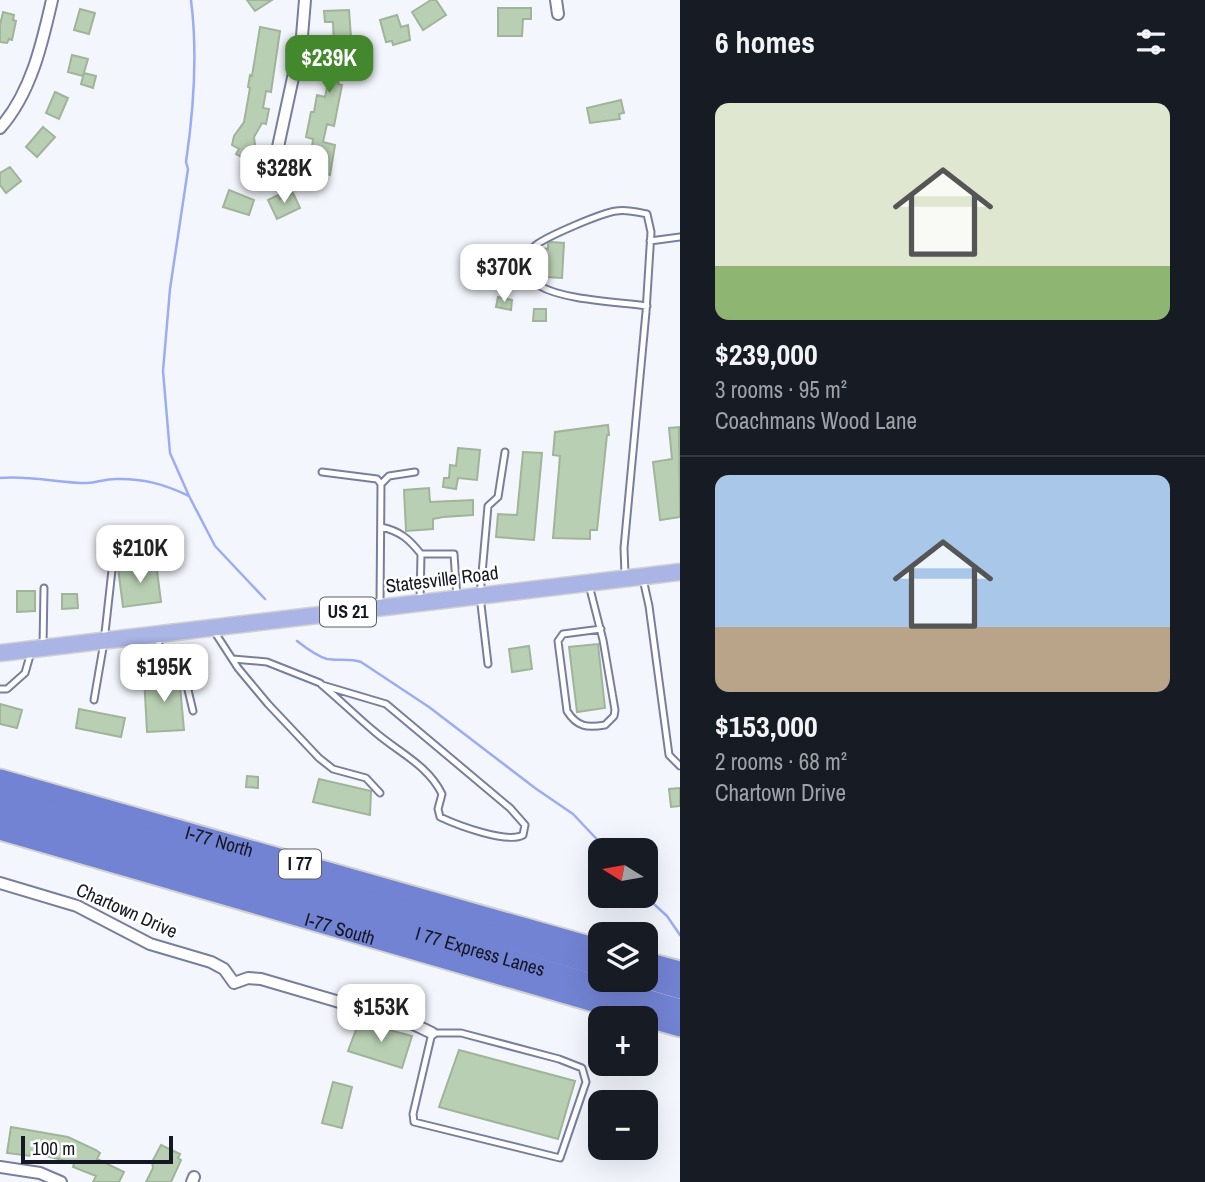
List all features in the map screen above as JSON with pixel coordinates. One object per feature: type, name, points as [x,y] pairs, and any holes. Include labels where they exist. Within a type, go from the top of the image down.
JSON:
[{"type":"highway","name":"I-77 North","points":[[0,779],[588,946]]},
{"type":"highway","name":"I 77 Express Lanes","points":[[0,796],[588,963]]},
{"type":"highway","name":"I 77 Express Lanes","points":[[0,812],[680,1009]]},
{"type":"highway","name":"I-77 South","points":[[0,830],[680,1027]]},
{"type":"highway","points":[[210,889],[341,910]]},
{"type":"highway","points":[[658,965],[680,971]]},
{"type":"highway","points":[[658,983],[680,989]]},
{"type":"main road","name":"Statesville Road","points":[[0,653],[680,572]]},
{"type":"street","points":[[0,128],[12,114],[30,78],[52,0]]},
{"type":"street","points":[[273,170],[302,36],[304,0]]},
{"type":"street","points":[[556,0],[558,14]]},
{"type":"street","name":"Chartown Drive","points":[[0,883],[77,906],[150,944],[211,962],[224,969],[234,983],[248,978],[261,979],[411,1023],[432,1033]]},
{"type":"street","points":[[0,1167],[40,1173],[61,1182]]},
{"type":"lane","points":[[626,578],[624,548],[647,306],[651,232],[648,214],[619,210],[548,237],[533,247],[528,261],[529,272],[534,281],[553,292],[647,306]]},
{"type":"lane","points":[[650,241],[680,237]]},
{"type":"lane","points":[[488,664],[480,596],[488,506],[498,498],[505,452]]},
{"type":"lane","points":[[322,472],[377,479],[381,484],[380,608]]},
{"type":"lane","points":[[381,484],[389,476],[415,472]]},
{"type":"lane","points":[[381,527],[396,530],[421,554],[420,603]]},
{"type":"lane","points":[[94,700],[113,561],[119,556],[134,554]]},
{"type":"lane","points":[[421,554],[454,554],[457,598]]},
{"type":"lane","points":[[643,576],[669,755],[679,763]]},
{"type":"lane","points":[[588,582],[601,629],[614,716],[605,725],[581,726],[573,721],[567,711],[558,641],[563,634],[601,629]]},
{"type":"lane","points":[[0,689],[7,689],[25,673],[37,649],[44,588]]},
{"type":"lane","points":[[212,628],[268,704],[320,758],[332,769],[366,778],[380,793]]},
{"type":"lane","points":[[158,635],[162,664],[181,669],[184,673],[192,710]]},
{"type":"lane","points":[[233,659],[267,662],[293,670],[322,685],[386,704],[510,808],[525,824],[523,835],[517,838],[460,826],[440,817],[438,809],[442,794],[435,780],[322,685]]},
{"type":"lane","points":[[432,1033],[461,1033],[559,1059],[582,1068],[586,1082],[560,1158],[414,1122],[413,1114],[432,1033]]},
{"type":"building","points":[[247,0],[272,0],[255,11]]},
{"type":"building","points":[[431,0],[436,0],[446,15],[423,30],[412,12]]},
{"type":"building","points":[[498,8],[531,8],[531,19],[523,19],[522,36],[498,36]]},
{"type":"building","points":[[80,9],[95,13],[89,34],[74,30]]},
{"type":"building","points":[[349,10],[351,37],[347,37],[338,84],[342,85],[334,126],[327,124],[323,142],[335,145],[330,175],[309,171],[313,139],[306,137],[317,95],[325,97],[330,74],[319,72],[321,62],[325,63],[328,47],[334,48],[333,22],[325,22],[324,11]]},
{"type":"building","points":[[3,12],[14,15],[13,20],[16,21],[12,40],[9,39],[7,43],[0,42]]},
{"type":"building","points":[[397,15],[401,27],[408,25],[410,40],[393,45],[392,41],[386,42],[380,20]]},
{"type":"building","points":[[260,27],[280,31],[271,92],[266,91],[263,108],[269,109],[266,124],[262,123],[254,137],[255,144],[247,160],[236,154],[239,149],[232,145],[234,136],[244,122]]},
{"type":"building","points":[[72,55],[88,59],[83,76],[68,72]]},
{"type":"building","points":[[84,73],[96,76],[93,88],[81,84]]},
{"type":"building","points":[[55,92],[68,98],[59,119],[46,113]]},
{"type":"building","points":[[621,100],[624,113],[619,114],[620,119],[590,123],[587,108]]},
{"type":"building","points":[[43,127],[55,137],[37,157],[26,147]]},
{"type":"building","points":[[10,167],[21,181],[6,193],[0,185],[0,173]]},
{"type":"building","points":[[229,190],[254,200],[249,215],[223,207]]},
{"type":"building","points":[[293,193],[300,208],[277,219],[268,200],[278,195],[280,199]]},
{"type":"building","points":[[551,242],[564,243],[562,278],[546,277],[547,258],[540,258],[541,248],[548,249]]},
{"type":"building","points":[[498,297],[512,300],[511,310],[496,307]]},
{"type":"building","points":[[534,309],[546,309],[546,321],[533,321]]},
{"type":"building","points":[[608,425],[597,530],[590,530],[590,539],[553,538],[560,456],[553,455],[555,432]]},
{"type":"building","points":[[679,427],[680,517],[660,520],[653,462],[672,459],[669,428]]},
{"type":"building","points":[[458,448],[480,450],[477,480],[458,478],[456,489],[443,487],[444,478],[449,478],[450,465],[456,466]]},
{"type":"building","points":[[523,452],[542,453],[534,540],[496,537],[498,514],[517,515]]},
{"type":"building","points":[[429,488],[430,502],[473,500],[473,515],[433,519],[433,529],[406,531],[404,490]]},
{"type":"building","points":[[156,563],[161,602],[123,607],[118,568]]},
{"type":"building","points":[[17,591],[35,591],[35,611],[17,612]]},
{"type":"building","points":[[62,594],[77,594],[78,608],[62,609]]},
{"type":"building","points":[[598,644],[605,708],[577,712],[569,647]]},
{"type":"building","points":[[529,646],[532,669],[512,672],[509,649]]},
{"type":"building","points":[[202,666],[207,678],[198,681],[194,670]]},
{"type":"building","points":[[179,675],[184,730],[147,732],[144,677]]},
{"type":"building","points":[[0,704],[22,710],[17,728],[0,724]]},
{"type":"building","points":[[79,709],[125,718],[121,737],[76,728]]},
{"type":"building","points":[[247,776],[258,777],[258,788],[246,787]]},
{"type":"building","points":[[319,779],[371,791],[370,815],[313,802]]},
{"type":"building","points":[[680,788],[680,806],[671,807],[669,789]]},
{"type":"building","points":[[359,1022],[412,1036],[402,1068],[348,1051]]},
{"type":"building","points":[[459,1050],[575,1081],[558,1139],[439,1107]]},
{"type":"building","points":[[333,1082],[352,1087],[342,1128],[322,1123]]},
{"type":"building","points":[[11,1127],[68,1137],[96,1150],[100,1153],[97,1159],[124,1172],[119,1182],[93,1182],[96,1176],[73,1167],[74,1164],[66,1161],[31,1152],[30,1156],[7,1153]]},
{"type":"building","points":[[161,1145],[180,1154],[178,1158],[181,1160],[171,1182],[146,1182],[153,1168],[152,1162]]},
{"type":"waterway","points":[[191,0],[195,61],[186,162],[188,169],[170,289],[163,371],[170,453],[215,546],[265,599]]},
{"type":"waterway","points":[[0,478],[87,483],[111,479],[134,480],[162,485],[189,496]]},
{"type":"waterway","points":[[297,641],[327,659],[361,662],[429,707],[573,814],[596,838]]},
{"type":"waterway","points":[[658,908],[680,935]]}]
